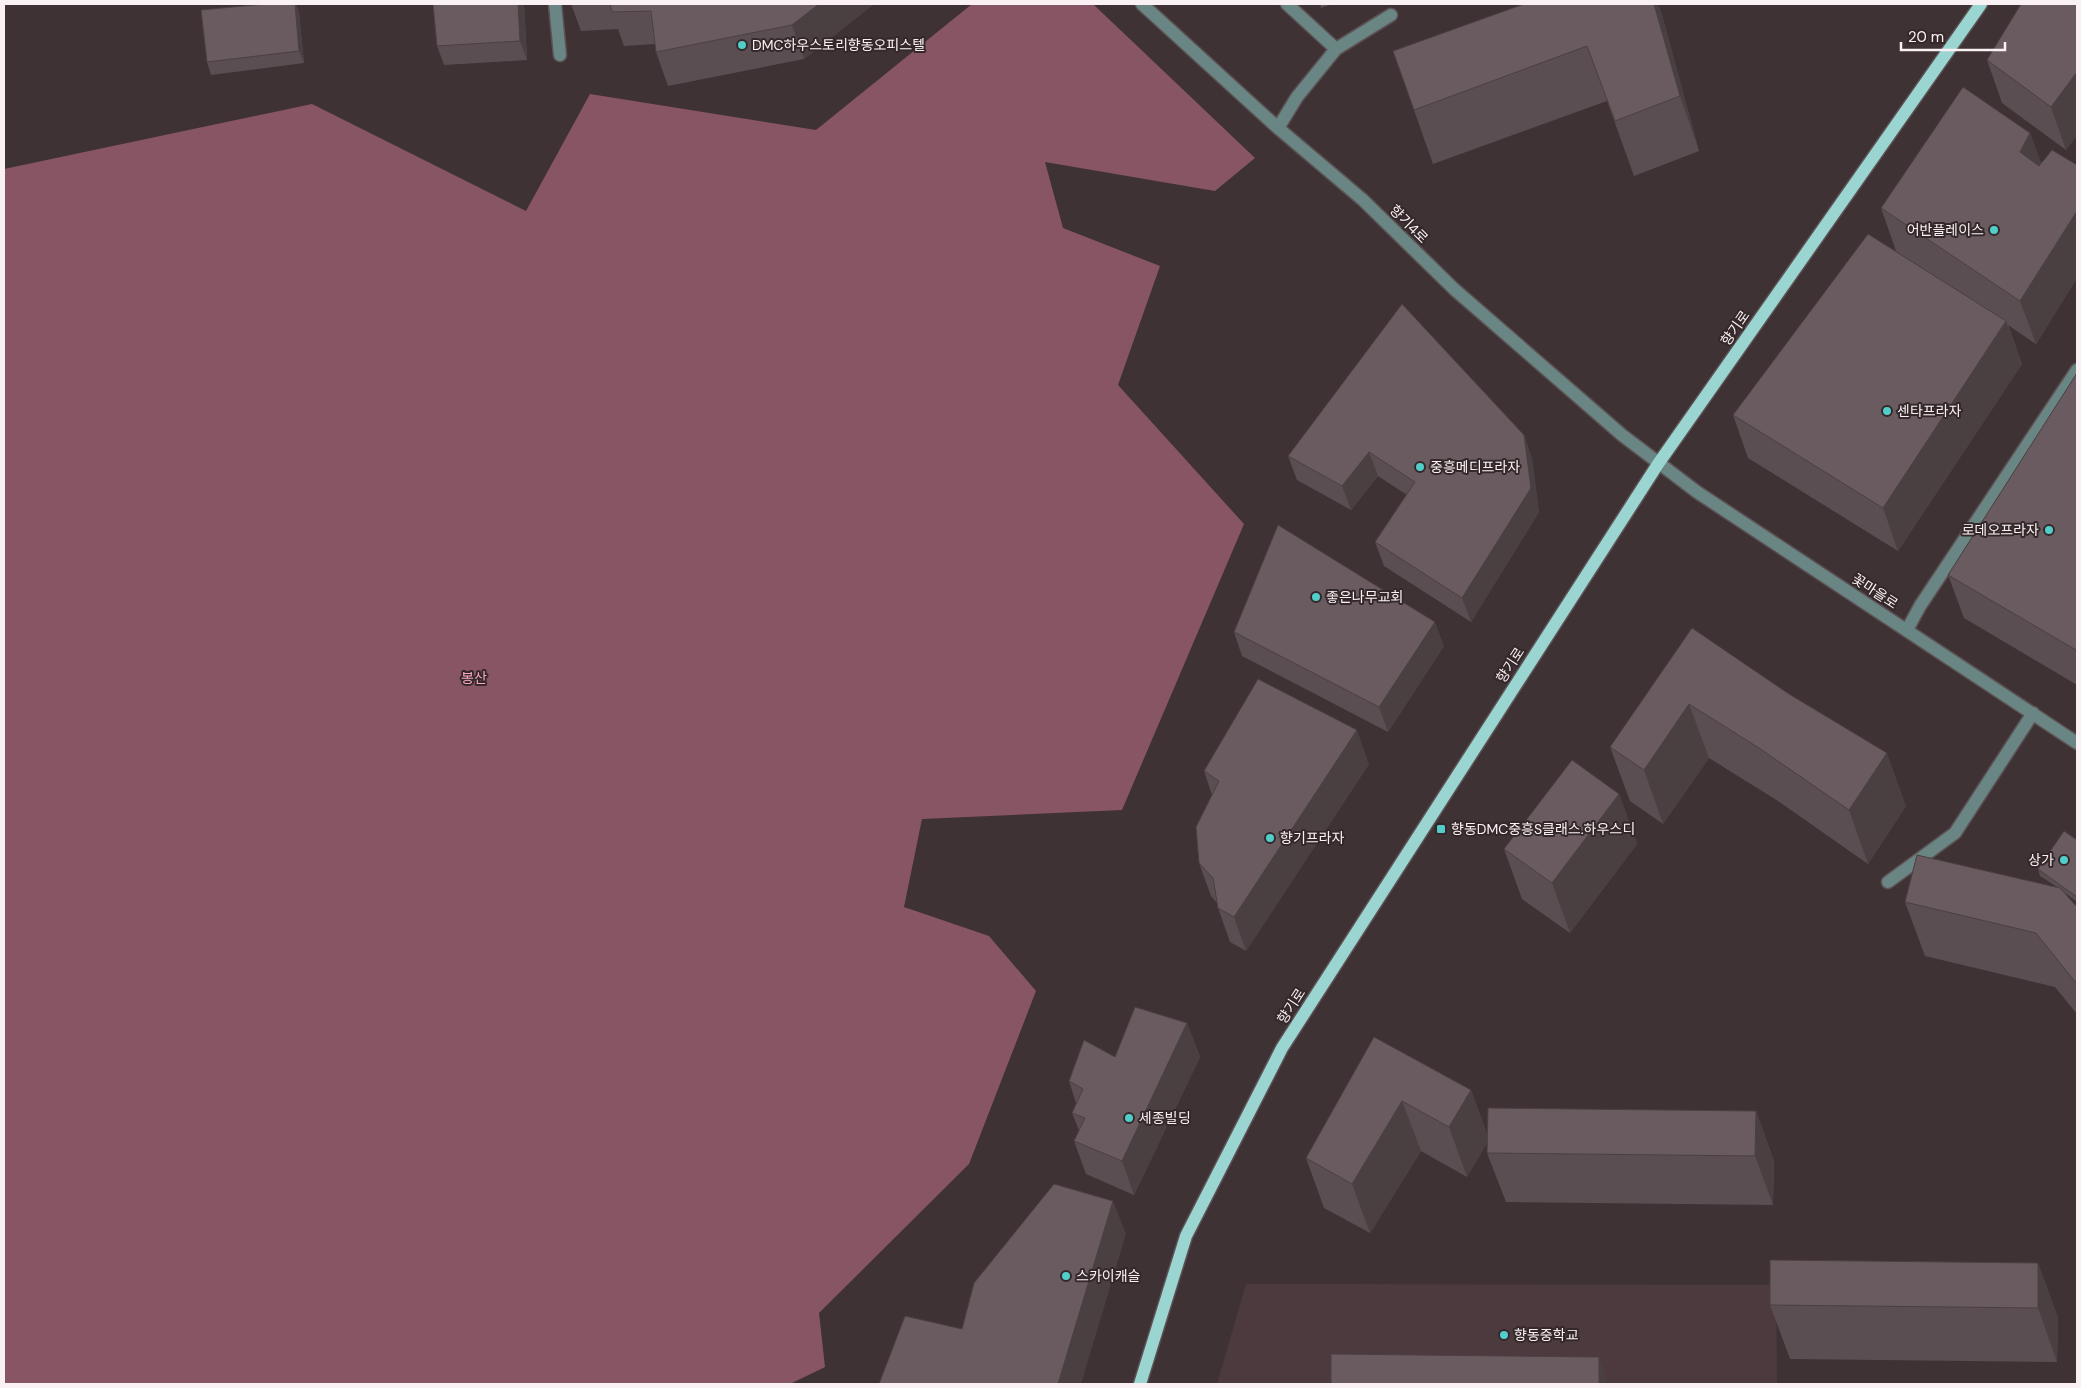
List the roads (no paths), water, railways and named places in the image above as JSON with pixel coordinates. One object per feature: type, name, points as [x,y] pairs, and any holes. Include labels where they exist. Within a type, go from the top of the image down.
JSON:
[{"type":"main road","name":"향기로","points":[[1140,1384],[1186,1236],[1282,1048],[1658,464],[1981,4]]},
{"type":"street","points":[[555,4],[560,55]]},
{"type":"street","name":"향기4로","points":[[1142,4],[1278,128],[1363,200],[1454,289],[1658,464]]},
{"type":"street","points":[[1287,4],[1336,49]]},
{"type":"street","points":[[1278,128],[1297,97],[1336,49],[1391,15]]},
{"type":"street","points":[[1907,630],[1920,606],[2077,370]]},
{"type":"street","name":"꽃마을로","points":[[1658,464],[1697,492],[2077,743]]},
{"type":"street","points":[[1888,882],[1955,833],[2033,713]]},
{"type":"place","name":"DMC하우스토리향동오피스텔","points":[[742,45]]},
{"type":"place","name":"어반플레이스","points":[[1994,230]]},
{"type":"place","name":"센타프라자","points":[[1887,411]]},
{"type":"place","name":"중흥메디프라자","points":[[1420,467]]},
{"type":"place","name":"로데오프라자","points":[[2049,530]]},
{"type":"place","name":"좋은나무교회","points":[[1316,597]]},
{"type":"place","name":"향동DMC중흥S클래스.하우스디","points":[[1441,829]]},
{"type":"place","name":"향기프라자","points":[[1270,838]]},
{"type":"place","name":"상가","points":[[2064,860]]},
{"type":"place","name":"세종빌딩","points":[[1129,1118]]},
{"type":"place","name":"스카이캐슬","points":[[1066,1276]]},
{"type":"place","name":"향동중학교","points":[[1504,1335]]},
{"type":"park label","name":"봉산","points":[[474,678]]}]
